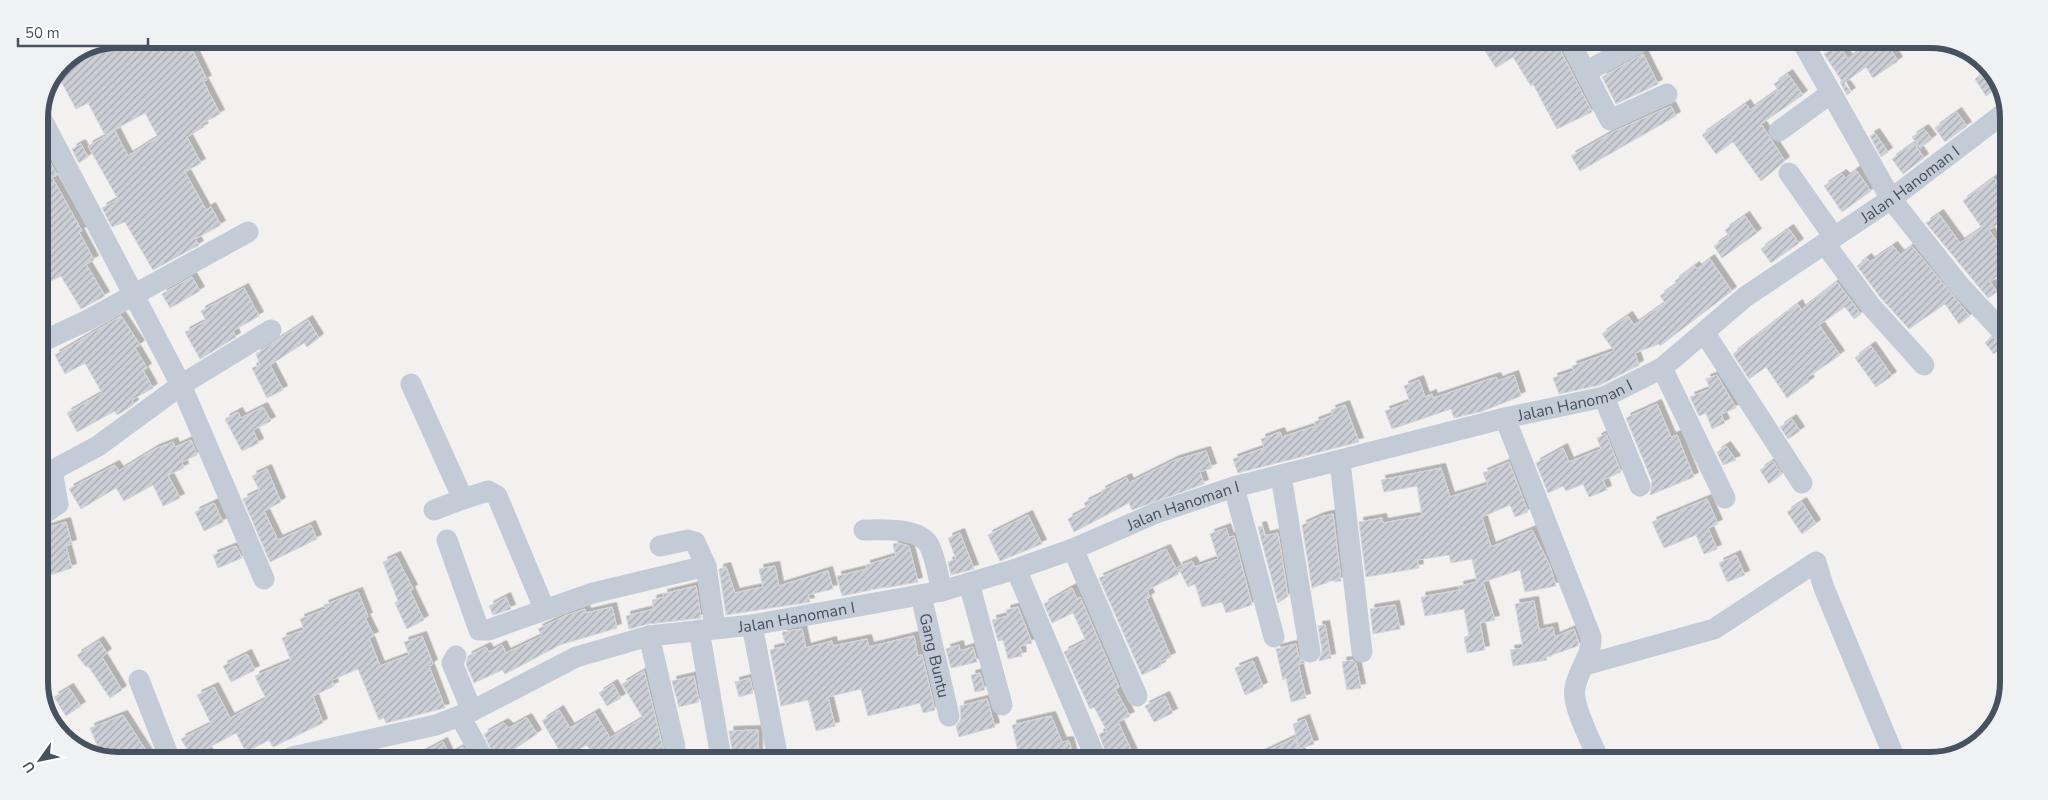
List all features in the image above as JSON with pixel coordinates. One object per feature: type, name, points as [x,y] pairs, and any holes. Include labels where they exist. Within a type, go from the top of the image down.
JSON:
[{"type":"street","points":[[1573,48],[1610,120],[1667,94]]},
{"type":"street","points":[[1586,72],[1629,48]]},
{"type":"street","points":[[1807,48],[1891,199],[1960,286],[1999,328]]},
{"type":"street","points":[[1779,131],[1832,93]]},
{"type":"street","name":"Jalan Hanoman I","points":[[328,752],[436,725],[466,714],[576,657],[649,636],[752,625],[932,593],[1016,569],[1073,549],[1156,513],[1234,487],[1340,462],[1505,418],[1604,396],[1662,368],[1745,297],[1792,263],[1891,199],[2000,116]]},
{"type":"street","points":[[48,131],[181,385],[264,579]]},
{"type":"street","points":[[1789,173],[1870,305],[1924,365]]},
{"type":"street","points":[[48,339],[88,320],[248,232]]},
{"type":"street","points":[[48,511],[58,504],[53,476],[57,468],[98,446],[181,385],[270,330]]},
{"type":"street","points":[[1704,332],[1802,484]]},
{"type":"street","points":[[1662,368],[1725,498]]},
{"type":"street","points":[[411,384],[463,499]]},
{"type":"street","points":[[1604,396],[1640,486]]},
{"type":"street","points":[[1505,418],[1591,637],[1589,655],[1577,680],[1574,695],[1596,752]]},
{"type":"street","points":[[1340,462],[1362,652]]},
{"type":"street","points":[[1280,476],[1310,652]]},
{"type":"street","points":[[1234,487],[1274,637]]},
{"type":"street","points":[[434,510],[488,491],[497,496],[544,608]]},
{"type":"street","name":"Gang Buntu","points":[[864,530],[896,530],[923,539],[930,548],[932,593],[949,716]]},
{"type":"street","points":[[447,540],[480,630],[488,630],[544,608],[592,593],[706,566]]},
{"type":"street","points":[[660,546],[688,540],[695,542],[706,566],[707,629],[720,752]]},
{"type":"street","points":[[1073,549],[1137,696]]},
{"type":"street","points":[[1585,665],[1714,629],[1816,562],[1824,588],[1892,752]]},
{"type":"street","points":[[1016,569],[1093,752]]},
{"type":"street","points":[[969,583],[1002,705]]},
{"type":"street","points":[[752,625],[777,752]]},
{"type":"street","points":[[649,636],[675,747]]},
{"type":"street","points":[[456,656],[452,663],[466,714],[481,752]]},
{"type":"street","points":[[139,680],[167,752]]},
{"type":"building","points":[[119,48],[191,48],[207,80],[203,81],[220,114],[201,124],[204,127],[187,137],[201,163],[185,172],[206,210],[211,207],[221,225],[195,239],[199,245],[153,270],[125,222],[112,227],[102,208],[118,199],[88,146],[115,131],[128,156],[158,137],[145,113],[105,135],[88,103],[76,109],[59,78],[79,59],[104,49],[107,49],[110,53]]},
{"type":"building","points":[[1559,48],[1592,112],[1557,129],[1533,84],[1531,86],[1513,57],[1496,68],[1484,49]]},
{"type":"building","points":[[1832,48],[1841,48],[1848,59],[1863,48],[1889,48],[1898,61],[1873,78],[1866,67],[1844,83],[1851,92],[1847,95],[1840,82],[1842,81],[1824,54]]},
{"type":"building","points":[[1643,54],[1658,84],[1616,104],[1602,77]]},
{"type":"building","points":[[1984,73],[1995,90],[1986,96],[1975,79]]},
{"type":"building","points":[[1788,74],[1803,95],[1761,124],[1785,161],[1761,181],[1733,142],[1716,154],[1702,135],[1746,104],[1750,110],[1778,90],[1774,84]]},
{"type":"building","points":[[1671,106],[1676,116],[1580,171],[1571,156],[1615,131]]},
{"type":"building","points":[[1957,112],[1967,126],[1945,142],[1935,128]]},
{"type":"building","points":[[1924,129],[1932,139],[1920,148],[1912,137]]},
{"type":"building","points":[[1875,133],[1888,152],[1881,157],[1870,136]]},
{"type":"building","points":[[1914,143],[1924,158],[1903,174],[1892,159]]},
{"type":"building","points":[[81,144],[88,157],[79,163],[72,149]]},
{"type":"building","points":[[48,158],[57,175],[52,177],[82,231],[79,232],[94,260],[86,264],[105,296],[81,309],[61,276],[48,282]]},
{"type":"building","points":[[1856,170],[1871,191],[1842,212],[1824,186],[1842,174],[1846,178]]},
{"type":"building","points":[[1994,178],[2000,187],[2000,222],[1989,230],[2000,246],[2000,275],[1990,282],[1997,292],[1988,298],[1926,223],[1939,214],[1960,243],[1982,228],[1963,201]]},
{"type":"building","points":[[1745,216],[1757,233],[1722,258],[1714,246],[1729,236],[1725,230]]},
{"type":"building","points":[[1789,229],[1799,243],[1771,263],[1761,249]]},
{"type":"building","points":[[1893,246],[1900,255],[1912,246],[1970,316],[1959,324],[1945,304],[1909,329],[1880,297],[1857,266],[1867,258],[1870,262]]},
{"type":"building","points":[[1710,259],[1732,291],[1660,346],[1659,344],[1635,353],[1639,365],[1600,385],[1559,394],[1553,378],[1574,371],[1572,366],[1614,351],[1602,334],[1628,316],[1634,325],[1665,303],[1660,296],[1677,284],[1675,281],[1695,266],[1697,269]]},
{"type":"building","points":[[192,277],[200,291],[170,308],[162,294]]},
{"type":"building","points":[[1837,282],[1861,314],[1854,319],[1845,307],[1819,325],[1840,355],[1807,378],[1810,381],[1787,398],[1766,367],[1749,379],[1733,354],[1798,304],[1801,310]]},
{"type":"building","points":[[244,288],[259,316],[233,331],[236,337],[200,359],[185,332],[206,321],[201,311]]},
{"type":"building","points":[[121,316],[140,345],[135,348],[147,368],[143,370],[153,388],[132,400],[134,404],[124,411],[117,415],[115,411],[77,432],[67,413],[102,393],[85,363],[65,374],[55,355]]},
{"type":"building","points":[[308,320],[319,338],[307,347],[304,343],[270,365],[283,390],[267,398],[252,368],[260,365],[256,354]]},
{"type":"building","points":[[1991,337],[2000,340],[2000,348],[1994,354],[1985,343]]},
{"type":"building","points":[[1871,346],[1892,376],[1876,387],[1855,358]]},
{"type":"building","points":[[1514,375],[1521,396],[1483,411],[1454,418],[1451,409],[1392,429],[1385,411],[1410,402],[1404,386],[1419,380],[1425,397],[1432,394],[1433,398],[1496,377],[1498,381]]},
{"type":"building","points":[[1717,375],[1736,408],[1721,414],[1725,423],[1712,429],[1706,413],[1699,416],[1690,397],[1710,389],[1706,379]]},
{"type":"building","points":[[1657,404],[1671,437],[1677,435],[1694,477],[1650,495],[1652,481],[1626,418]]},
{"type":"building","points":[[1345,405],[1359,442],[1238,473],[1233,459],[1264,448],[1261,439],[1280,432],[1282,437],[1316,426],[1314,422],[1333,415],[1331,410]]},
{"type":"building","points":[[263,407],[271,421],[253,430],[259,443],[242,451],[225,419],[238,412],[241,418]]},
{"type":"building","points":[[1792,419],[1800,431],[1788,439],[1780,427]]},
{"type":"building","points":[[1606,434],[1621,472],[1603,480],[1607,490],[1589,497],[1583,484],[1566,491],[1563,486],[1548,493],[1536,463],[1563,448],[1569,462],[1601,449],[1597,438]]},
{"type":"building","points":[[191,440],[197,455],[182,462],[184,468],[168,475],[180,498],[163,506],[153,485],[124,501],[116,488],[81,509],[69,489],[115,465],[119,471],[155,449],[173,442],[175,447]]},
{"type":"building","points":[[1726,446],[1736,460],[1723,465],[1717,452]]},
{"type":"building","points":[[1206,451],[1212,468],[1200,472],[1204,484],[1132,510],[1129,503],[1074,532],[1068,519],[1087,509],[1084,503],[1102,494],[1101,491],[1127,478],[1129,483],[1175,460]]},
{"type":"building","points":[[1773,461],[1782,474],[1769,484],[1760,470]]},
{"type":"building","points":[[1509,462],[1528,512],[1515,517],[1510,505],[1482,517],[1491,547],[1532,530],[1550,566],[1556,586],[1525,592],[1520,570],[1483,582],[1495,620],[1480,623],[1485,650],[1467,653],[1464,637],[1469,636],[1464,609],[1425,616],[1421,597],[1460,590],[1459,586],[1477,582],[1472,559],[1451,563],[1449,555],[1417,560],[1419,568],[1366,577],[1359,522],[1382,518],[1383,523],[1422,516],[1417,486],[1384,492],[1381,480],[1441,468],[1450,497],[1488,485],[1483,473]]},
{"type":"building","points":[[267,469],[281,502],[264,511],[278,540],[311,525],[317,539],[270,562],[243,499],[260,491],[252,476]]},
{"type":"building","points":[[1707,499],[1718,524],[1708,528],[1717,549],[1704,554],[1696,535],[1664,548],[1652,522]]},
{"type":"building","points":[[1802,502],[1816,524],[1802,534],[1787,512]]},
{"type":"building","points":[[214,503],[223,522],[204,531],[195,512]]},
{"type":"building","points":[[1333,514],[1341,581],[1334,582],[1334,580],[1312,588],[1302,525],[1320,517]]},
{"type":"building","points":[[1028,515],[1042,544],[1000,561],[988,535]]},
{"type":"building","points":[[66,522],[72,544],[66,546],[72,568],[48,576],[49,560],[48,528]]},
{"type":"building","points":[[1262,526],[1265,536],[1278,533],[1288,596],[1278,603],[1258,527]]},
{"type":"building","points":[[1226,528],[1229,537],[1234,536],[1252,605],[1226,613],[1222,602],[1202,607],[1195,584],[1188,587],[1178,567],[1192,561],[1195,567],[1218,559],[1210,534]]},
{"type":"building","points":[[960,533],[974,569],[951,575],[948,562],[956,559],[948,538]]},
{"type":"building","points":[[898,543],[909,546],[918,582],[842,596],[837,576],[867,569],[866,565],[896,556],[893,544]]},
{"type":"building","points":[[236,546],[242,558],[218,568],[213,555]]},
{"type":"building","points":[[1166,549],[1179,574],[1147,590],[1150,597],[1146,599],[1171,657],[1160,662],[1161,666],[1142,675],[1099,578]]},
{"type":"building","points":[[1736,555],[1745,575],[1727,582],[1719,563]]},
{"type":"building","points":[[396,556],[413,589],[410,591],[424,620],[407,629],[395,603],[398,601],[383,562]]},
{"type":"building","points":[[775,566],[779,586],[828,571],[833,589],[808,595],[810,602],[726,615],[719,569],[726,567],[735,593],[763,587],[759,569]]},
{"type":"building","points":[[696,586],[701,618],[648,624],[629,629],[626,616],[654,609],[652,600],[664,597],[663,594]]},
{"type":"building","points":[[1072,588],[1077,599],[1080,597],[1119,687],[1115,689],[1130,716],[1118,722],[1132,752],[1105,752],[1099,734],[1107,731],[1094,707],[1090,709],[1064,652],[1086,641],[1073,613],[1052,623],[1044,604]]},
{"type":"building","points":[[358,592],[368,617],[365,618],[374,636],[369,638],[380,666],[409,655],[404,642],[422,636],[433,664],[429,666],[445,708],[386,723],[384,718],[379,720],[358,669],[332,680],[334,686],[313,696],[323,723],[273,747],[269,740],[246,752],[236,733],[206,749],[208,752],[189,752],[181,739],[211,724],[197,695],[214,687],[230,718],[266,699],[255,676],[291,661],[282,638],[304,630],[300,619],[326,609],[324,605]]},
{"type":"building","points":[[506,597],[511,609],[493,615],[489,606]]},
{"type":"building","points":[[1534,601],[1539,630],[1553,627],[1555,637],[1574,629],[1578,646],[1546,657],[1547,660],[1513,666],[1510,650],[1523,648],[1515,604]]},
{"type":"building","points":[[1395,605],[1400,629],[1373,634],[1370,609]]},
{"type":"building","points":[[612,607],[617,628],[560,645],[505,674],[502,670],[474,683],[466,664],[468,656],[486,647],[489,652],[502,645],[506,653],[542,636],[538,629],[567,615],[585,609],[586,613]]},
{"type":"building","points":[[1018,607],[1032,643],[1020,646],[1022,656],[1008,659],[1003,640],[998,641],[992,620],[1008,616],[1006,610]]},
{"type":"building","points":[[1325,625],[1331,658],[1319,661],[1322,650],[1318,626]]},
{"type":"building","points":[[802,629],[806,648],[832,641],[833,646],[867,639],[869,647],[914,636],[918,656],[922,655],[935,710],[923,713],[920,703],[868,716],[861,689],[828,697],[835,726],[816,731],[808,700],[781,706],[770,650],[786,646],[782,632]]},
{"type":"building","points":[[99,641],[107,653],[102,657],[122,690],[110,698],[88,666],[86,667],[77,655]]},
{"type":"building","points":[[1296,644],[1298,654],[1305,663],[1298,664],[1306,698],[1291,702],[1286,678],[1283,680],[1276,649]]},
{"type":"building","points":[[959,645],[960,651],[973,647],[977,662],[951,668],[946,649]]},
{"type":"building","points":[[247,654],[255,670],[231,682],[223,666]]},
{"type":"building","points":[[1353,660],[1356,663],[1361,688],[1347,690],[1342,662]]},
{"type":"building","points":[[1253,661],[1263,687],[1245,695],[1235,668]]},
{"type":"building","points":[[644,671],[664,752],[591,752],[587,745],[575,752],[560,752],[542,721],[559,710],[570,728],[595,713],[610,738],[643,718],[622,684]]},
{"type":"building","points":[[980,673],[985,690],[975,692],[971,675]]},
{"type":"building","points":[[694,676],[699,702],[679,707],[672,681]]},
{"type":"building","points":[[750,678],[753,693],[739,697],[735,682]]},
{"type":"building","points":[[613,684],[621,698],[607,706],[599,693]]},
{"type":"building","points":[[69,688],[81,706],[66,716],[54,697]]},
{"type":"building","points":[[1165,696],[1173,713],[1154,722],[1145,706]]},
{"type":"building","points":[[987,699],[995,727],[959,737],[956,726],[961,719],[960,706]]},
{"type":"building","points":[[123,715],[147,752],[109,752],[105,751],[104,748],[99,750],[90,728]]},
{"type":"building","points":[[1051,716],[1062,742],[1069,741],[1072,752],[1018,752],[1012,725]]},
{"type":"building","points":[[527,718],[537,734],[510,752],[492,752],[484,734],[504,723],[509,728]]},
{"type":"building","points":[[1305,719],[1314,744],[1299,749],[1300,752],[1265,752],[1294,738],[1299,748],[1293,724]]},
{"type":"building","points":[[758,730],[758,752],[732,752],[729,731]]},
{"type":"building","points":[[443,742],[448,752],[424,752]]},
{"type":"building","points":[[463,747],[466,752],[454,752]]}]
